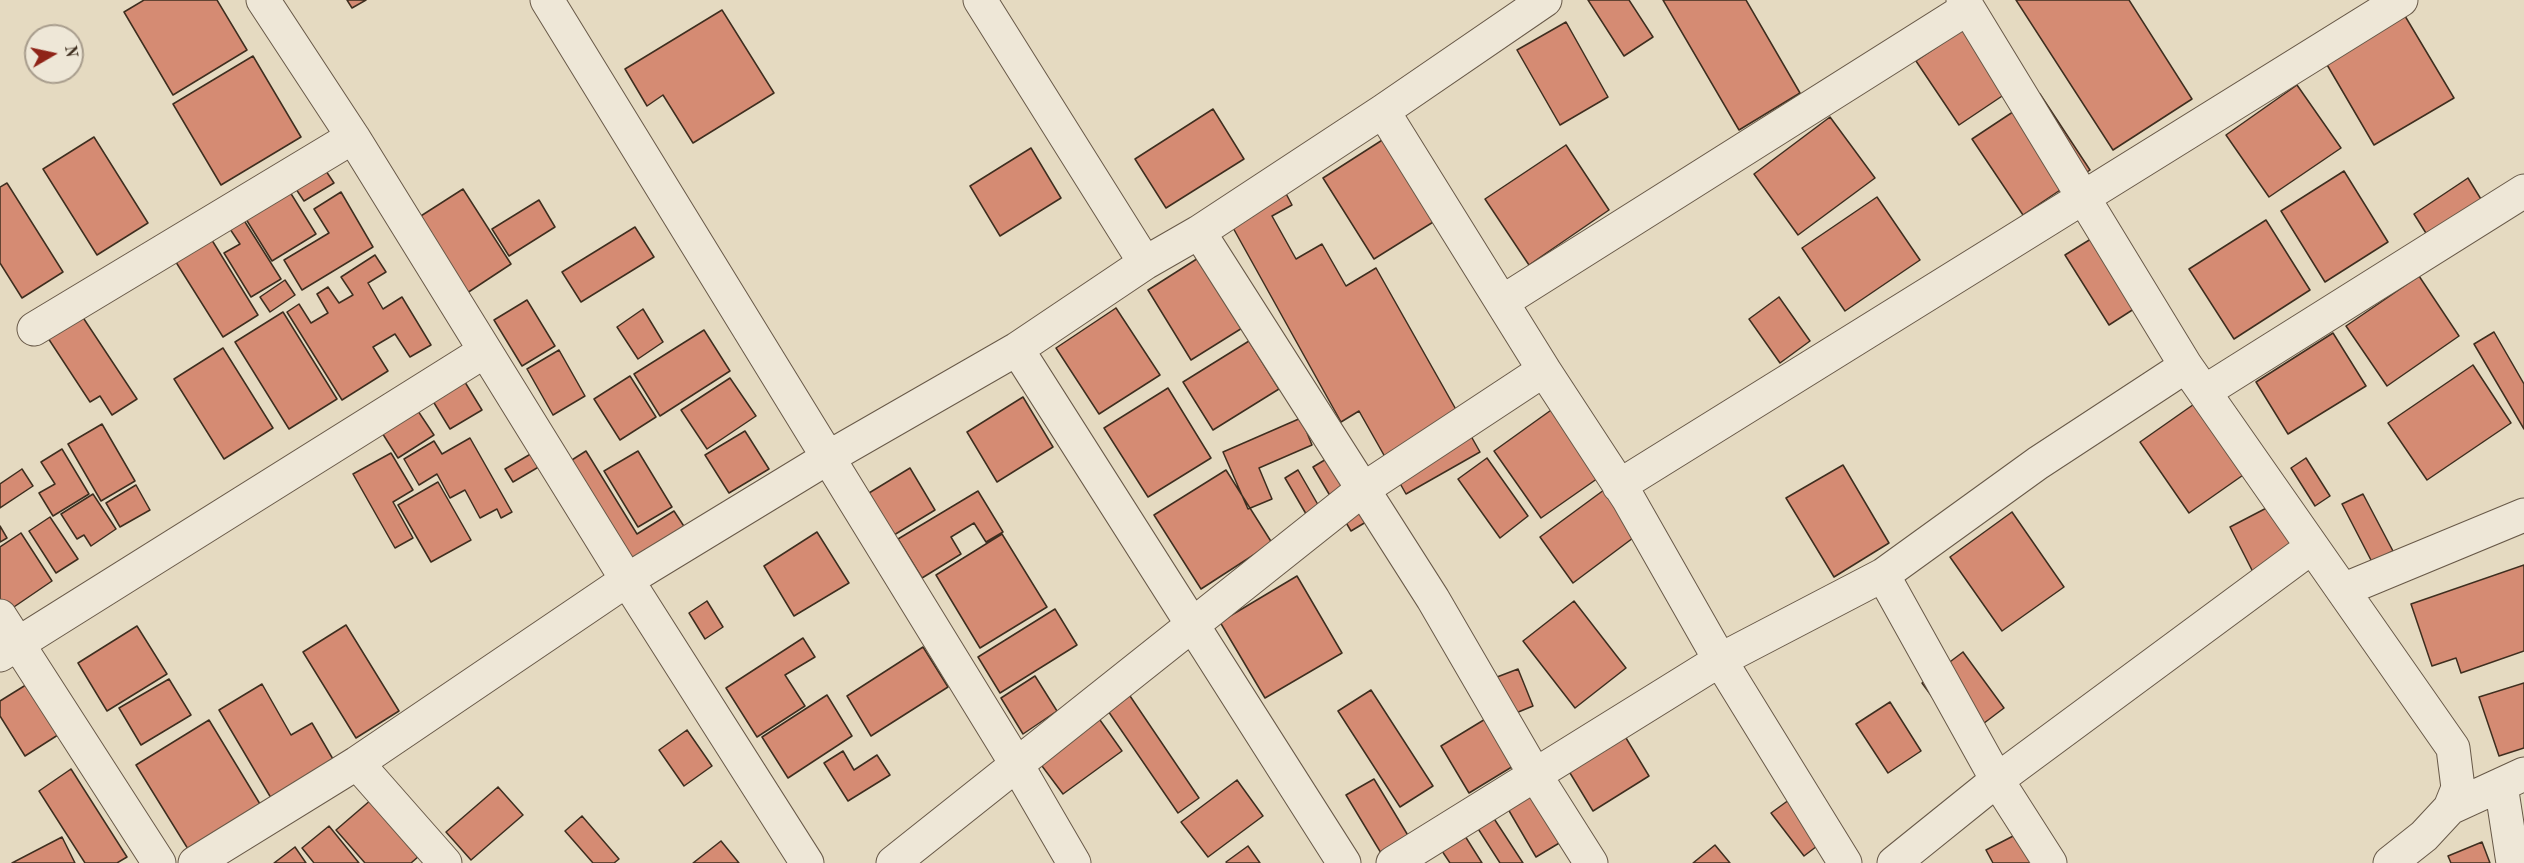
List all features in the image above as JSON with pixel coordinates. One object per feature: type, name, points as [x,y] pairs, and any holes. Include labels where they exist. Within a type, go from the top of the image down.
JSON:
[{"type":"street","points":[[263,0],[353,137],[627,580],[807,863]]},
{"type":"street","points":[[547,0],[829,457],[1017,765],[1074,863]]},
{"type":"street","points":[[980,0],[1145,263]]},
{"type":"street","points":[[195,863],[357,763],[627,580],[829,457],[1017,349],[1145,263],[1199,232],[1383,111],[1545,0]]},
{"type":"street","points":[[1619,486],[2401,0]]},
{"type":"street","points":[[1502,302],[1965,4],[2195,379],[2453,748],[2458,788],[2450,808],[2424,836],[2390,863]]},
{"type":"street","points":[[1383,111],[1619,486],[1720,660],[1845,863]]},
{"type":"street","points":[[34,329],[353,137]]},
{"type":"street","points":[[1393,863],[1534,773],[1720,660],[1883,575],[2038,463],[2195,379],[2524,191]]},
{"type":"street","points":[[1199,232],[1433,599],[1534,773],[1591,863]]},
{"type":"street","points":[[1017,349],[1344,863]]},
{"type":"street","points":[[9,650],[485,351]]},
{"type":"street","points":[[892,863],[1362,490],[1544,370]]},
{"type":"street","points":[[2343,591],[2524,514]]},
{"type":"street","points":[[1894,863],[1998,780],[2312,547]]},
{"type":"street","points":[[1883,575],[1998,780],[2050,863]]},
{"type":"street","points":[[0,616],[9,650],[159,863]]},
{"type":"street","points":[[357,763],[445,863]]},
{"type":"street","points":[[2450,808],[2512,779],[2513,863]]},
{"type":"building","points":[[144,0],[217,0],[247,50],[173,95],[124,12]]},
{"type":"building","points":[[347,0],[366,0],[352,8]]},
{"type":"building","points":[[1588,0],[1629,0],[1653,37],[1624,56]]},
{"type":"building","points":[[1663,0],[1746,0],[1800,93],[1739,130]]},
{"type":"building","points":[[2016,0],[2129,0],[2192,99],[2113,150]]},
{"type":"building","points":[[722,10],[774,93],[693,143],[663,95],[647,106],[625,69]]},
{"type":"building","points":[[1983,16],[2026,80],[1959,125],[1916,61]]},
{"type":"building","points":[[2405,16],[2454,98],[2374,145],[2326,63]]},
{"type":"building","points":[[1566,22],[1608,97],[1560,125],[1517,50]]},
{"type":"building","points":[[253,56],[301,137],[221,185],[173,104]]},
{"type":"building","points":[[2297,85],[2341,148],[2269,197],[2226,135]]},
{"type":"building","points":[[2040,94],[2090,170],[2023,215],[1972,139]]},
{"type":"building","points":[[1213,109],[1244,159],[1166,208],[1135,159]]},
{"type":"building","points":[[1830,117],[1875,178],[1798,235],[1754,174]]},
{"type":"building","points":[[94,137],[148,223],[97,255],[43,169]]},
{"type":"building","points":[[1387,137],[1438,219],[1374,259],[1323,178]]},
{"type":"building","points":[[1566,145],[1609,210],[1529,265],[1485,199]]},
{"type":"building","points":[[1031,148],[1061,198],[1000,236],[970,186]]},
{"type":"building","points":[[320,162],[334,183],[304,201],[290,180]]},
{"type":"building","points":[[2344,171],[2388,242],[2325,282],[2281,211]]},
{"type":"building","points":[[2468,178],[2495,222],[2441,257],[2414,214]]},
{"type":"building","points":[[7,183],[63,272],[22,298],[0,263],[0,187]]},
{"type":"building","points":[[285,184],[316,234],[272,261],[241,211]]},
{"type":"building","points":[[1282,186],[1292,205],[1272,216],[1296,259],[1322,244],[1346,286],[1376,268],[1480,452],[1406,494],[1359,411],[1341,422],[1227,217]]},
{"type":"building","points":[[463,189],[511,264],[461,297],[413,221]]},
{"type":"building","points":[[341,192],[373,247],[302,290],[284,260],[329,233],[314,209]]},
{"type":"building","points":[[1877,197],[1920,260],[1845,311],[1802,248]]},
{"type":"building","points":[[539,200],[555,227],[509,256],[492,229]]},
{"type":"building","points":[[240,214],[281,279],[251,297],[224,253],[240,244],[226,223]]},
{"type":"building","points":[[2266,220],[2310,290],[2234,339],[2189,269]]},
{"type":"building","points":[[635,227],[654,257],[581,302],[562,272]]},
{"type":"building","points":[[2107,229],[2151,298],[2109,325],[2065,255]]},
{"type":"building","points":[[210,237],[258,315],[223,337],[174,259]]},
{"type":"building","points":[[375,255],[386,272],[368,283],[383,309],[402,297],[431,345],[410,357],[395,334],[373,347],[388,371],[342,400],[287,312],[299,304],[311,323],[328,313],[317,294],[328,287],[339,303],[353,295],[341,277]]},
{"type":"building","points":[[1203,255],[1247,325],[1191,360],[1148,290]]},
{"type":"building","points":[[2419,276],[2459,336],[2387,386],[2346,326]]},
{"type":"building","points":[[285,280],[295,295],[270,312],[260,297]]},
{"type":"building","points":[[1779,297],[1810,341],[1780,363],[1749,319]]},
{"type":"building","points":[[527,300],[555,346],[522,366],[494,320]]},
{"type":"building","points":[[1116,308],[1160,375],[1099,414],[1056,348]]},
{"type":"building","points":[[643,309],[663,342],[638,359],[617,327]]},
{"type":"building","points":[[283,312],[337,399],[289,429],[235,342]]},
{"type":"building","points":[[80,313],[137,399],[112,415],[100,396],[90,402],[46,335]]},
{"type":"building","points":[[704,330],[730,371],[660,416],[634,374]]},
{"type":"building","points":[[2494,332],[2524,384],[2524,429],[2474,344]]},
{"type":"building","points":[[2333,333],[2366,386],[2288,434],[2256,382]]},
{"type":"building","points":[[1249,341],[1279,389],[1213,430],[1183,382]]},
{"type":"building","points":[[223,348],[273,428],[224,459],[174,379]]},
{"type":"building","points":[[559,350],[585,396],[553,415],[527,369]]},
{"type":"building","points":[[2473,365],[2511,423],[2427,480],[2388,423]]},
{"type":"building","points":[[460,374],[482,410],[450,429],[428,393]]},
{"type":"building","points":[[630,376],[656,417],[620,440],[594,399]]},
{"type":"building","points":[[730,378],[756,416],[707,449],[681,410]]},
{"type":"building","points":[[1168,388],[1211,458],[1148,497],[1104,428]]},
{"type":"building","points":[[2217,388],[2266,459],[2189,513],[2140,442]]},
{"type":"building","points":[[1023,397],[1053,447],[997,482],[967,432]]},
{"type":"building","points":[[414,405],[434,435],[398,458],[379,428]]},
{"type":"building","points":[[1554,408],[1601,476],[1541,518],[1494,451]]},
{"type":"building","points":[[1301,418],[1312,445],[1259,468],[1272,499],[1248,509],[1223,452]]},
{"type":"building","points":[[102,424],[135,481],[101,501],[68,444]]},
{"type":"building","points":[[745,431],[769,469],[729,493],[705,455]]},
{"type":"building","points":[[470,438],[512,512],[501,518],[497,509],[480,518],[465,490],[450,498],[437,474],[419,485],[404,459],[434,441],[442,454]]},
{"type":"building","points":[[62,449],[89,494],[53,516],[39,493],[55,484],[41,462]]},
{"type":"building","points":[[586,451],[637,534],[674,511],[689,534],[629,571],[564,465]]},
{"type":"building","points":[[638,451],[672,507],[638,527],[604,471]]},
{"type":"building","points":[[534,452],[542,465],[513,482],[505,469]]},
{"type":"building","points":[[1338,452],[1376,516],[1351,531],[1313,467]]},
{"type":"building","points":[[391,453],[413,490],[393,502],[413,538],[395,548],[353,474]]},
{"type":"building","points":[[1487,458],[1528,516],[1500,538],[1458,479]]},
{"type":"building","points":[[2306,458],[2330,496],[2315,506],[2291,468]]},
{"type":"building","points":[[1843,465],[1889,543],[1834,577],[1786,498]]},
{"type":"building","points":[[910,468],[935,510],[894,535],[869,493]]},
{"type":"building","points":[[22,469],[33,486],[0,508],[0,484]]},
{"type":"building","points":[[1226,470],[1272,543],[1201,589],[1154,515]]},
{"type":"building","points":[[1298,470],[1332,529],[1319,536],[1285,478]]},
{"type":"building","points":[[438,482],[471,540],[431,562],[398,505]]},
{"type":"building","points":[[136,485],[150,510],[120,527],[106,503]]},
{"type":"building","points":[[1608,487],[1641,532],[1573,583],[1540,537]]},
{"type":"building","points":[[978,491],[1003,532],[986,542],[974,523],[951,537],[961,554],[922,578],[898,539]]},
{"type":"building","points":[[93,494],[116,529],[91,546],[84,535],[77,539],[61,514]]},
{"type":"building","points":[[2363,494],[2393,551],[2372,562],[2342,504]]},
{"type":"building","points":[[2278,502],[2302,550],[2254,574],[2230,527]]},
{"type":"building","points":[[2012,512],[2064,587],[2002,631],[1950,557]]},
{"type":"building","points":[[50,517],[78,559],[56,573],[29,531]]},
{"type":"building","points":[[0,526],[7,538],[0,542]]},
{"type":"building","points":[[817,532],[849,583],[794,616],[764,566]]},
{"type":"building","points":[[21,533],[52,581],[8,611],[0,599],[0,547]]},
{"type":"building","points":[[1002,534],[1047,607],[980,648],[936,575]]},
{"type":"building","points":[[2524,565],[2524,651],[2461,673],[2456,658],[2432,666],[2411,604]]},
{"type":"building","points":[[1297,576],[1342,653],[1265,698],[1220,622]]},
{"type":"building","points":[[707,601],[723,627],[705,639],[689,613]]},
{"type":"building","points":[[1574,601],[1626,668],[1575,708],[1523,641]]},
{"type":"building","points":[[1055,609],[1077,645],[1000,693],[978,657]]},
{"type":"building","points":[[346,625],[399,711],[356,738],[303,652]]},
{"type":"building","points":[[137,626],[167,674],[107,711],[78,663]]},
{"type":"building","points":[[803,638],[815,657],[785,675],[805,706],[757,737],[726,688]]},
{"type":"building","points":[[923,647],[948,687],[871,736],[847,696]]},
{"type":"building","points":[[1963,652],[2004,708],[1963,739],[1922,683]]},
{"type":"building","points":[[1518,669],[1533,706],[1511,715],[1497,677]]},
{"type":"building","points":[[1035,676],[1057,711],[1023,734],[1001,698]]},
{"type":"building","points":[[169,679],[191,715],[141,745],[119,708]]},
{"type":"building","points":[[29,683],[61,733],[25,756],[0,716],[0,701]]},
{"type":"building","points":[[2524,683],[2524,748],[2499,756],[2479,697]]},
{"type":"building","points":[[262,684],[291,735],[312,723],[337,766],[274,803],[219,710]]},
{"type":"building","points":[[1371,690],[1433,786],[1400,807],[1338,711]]},
{"type":"building","points":[[1128,693],[1199,798],[1178,813],[1106,708]]},
{"type":"building","points":[[827,695],[852,736],[788,778],[762,737]]},
{"type":"building","points":[[1890,702],[1921,751],[1888,773],[1856,724]]},
{"type":"building","points":[[1095,713],[1122,751],[1063,794],[1036,758]]},
{"type":"building","points":[[1487,718],[1515,765],[1469,793],[1441,746]]},
{"type":"building","points":[[209,720],[260,804],[188,849],[136,765]]},
{"type":"building","points":[[687,730],[712,766],[684,786],[659,750]]},
{"type":"building","points":[[1623,733],[1649,776],[1593,811],[1567,768]]},
{"type":"building","points":[[843,751],[854,770],[877,755],[890,775],[848,801],[824,763]]},
{"type":"building","points":[[71,769],[127,857],[117,863],[85,863],[39,791]]},
{"type":"building","points":[[1374,779],[1421,857],[1387,863],[1346,795]]},
{"type":"building","points":[[1237,780],[1263,816],[1208,857],[1181,822]]},
{"type":"building","points":[[498,787],[523,815],[471,860],[446,832]]},
{"type":"building","points":[[379,793],[427,849],[411,863],[365,863],[336,830]]},
{"type":"building","points":[[1532,795],[1561,842],[1536,857],[1508,809]]},
{"type":"building","points":[[1793,797],[1825,840],[1804,856],[1771,813]]},
{"type":"building","points":[[1491,814],[1523,863],[1500,863],[1475,824]]},
{"type":"building","points":[[582,816],[619,859],[614,863],[593,863],[565,831]]},
{"type":"building","points":[[329,826],[359,863],[314,863],[302,848]]},
{"type":"building","points":[[2019,833],[2035,863],[1993,863],[1986,850]]},
{"type":"building","points":[[1465,836],[1482,863],[1450,863],[1442,851]]},
{"type":"building","points":[[62,837],[75,863],[12,863]]},
{"type":"building","points":[[721,841],[739,863],[693,863]]},
{"type":"building","points":[[2482,842],[2490,863],[2451,863],[2448,856]]},
{"type":"building","points":[[1715,845],[1730,863],[1693,863]]},
{"type":"building","points":[[1248,846],[1260,863],[1226,862]]},
{"type":"building","points":[[295,847],[306,863],[274,863]]}]
